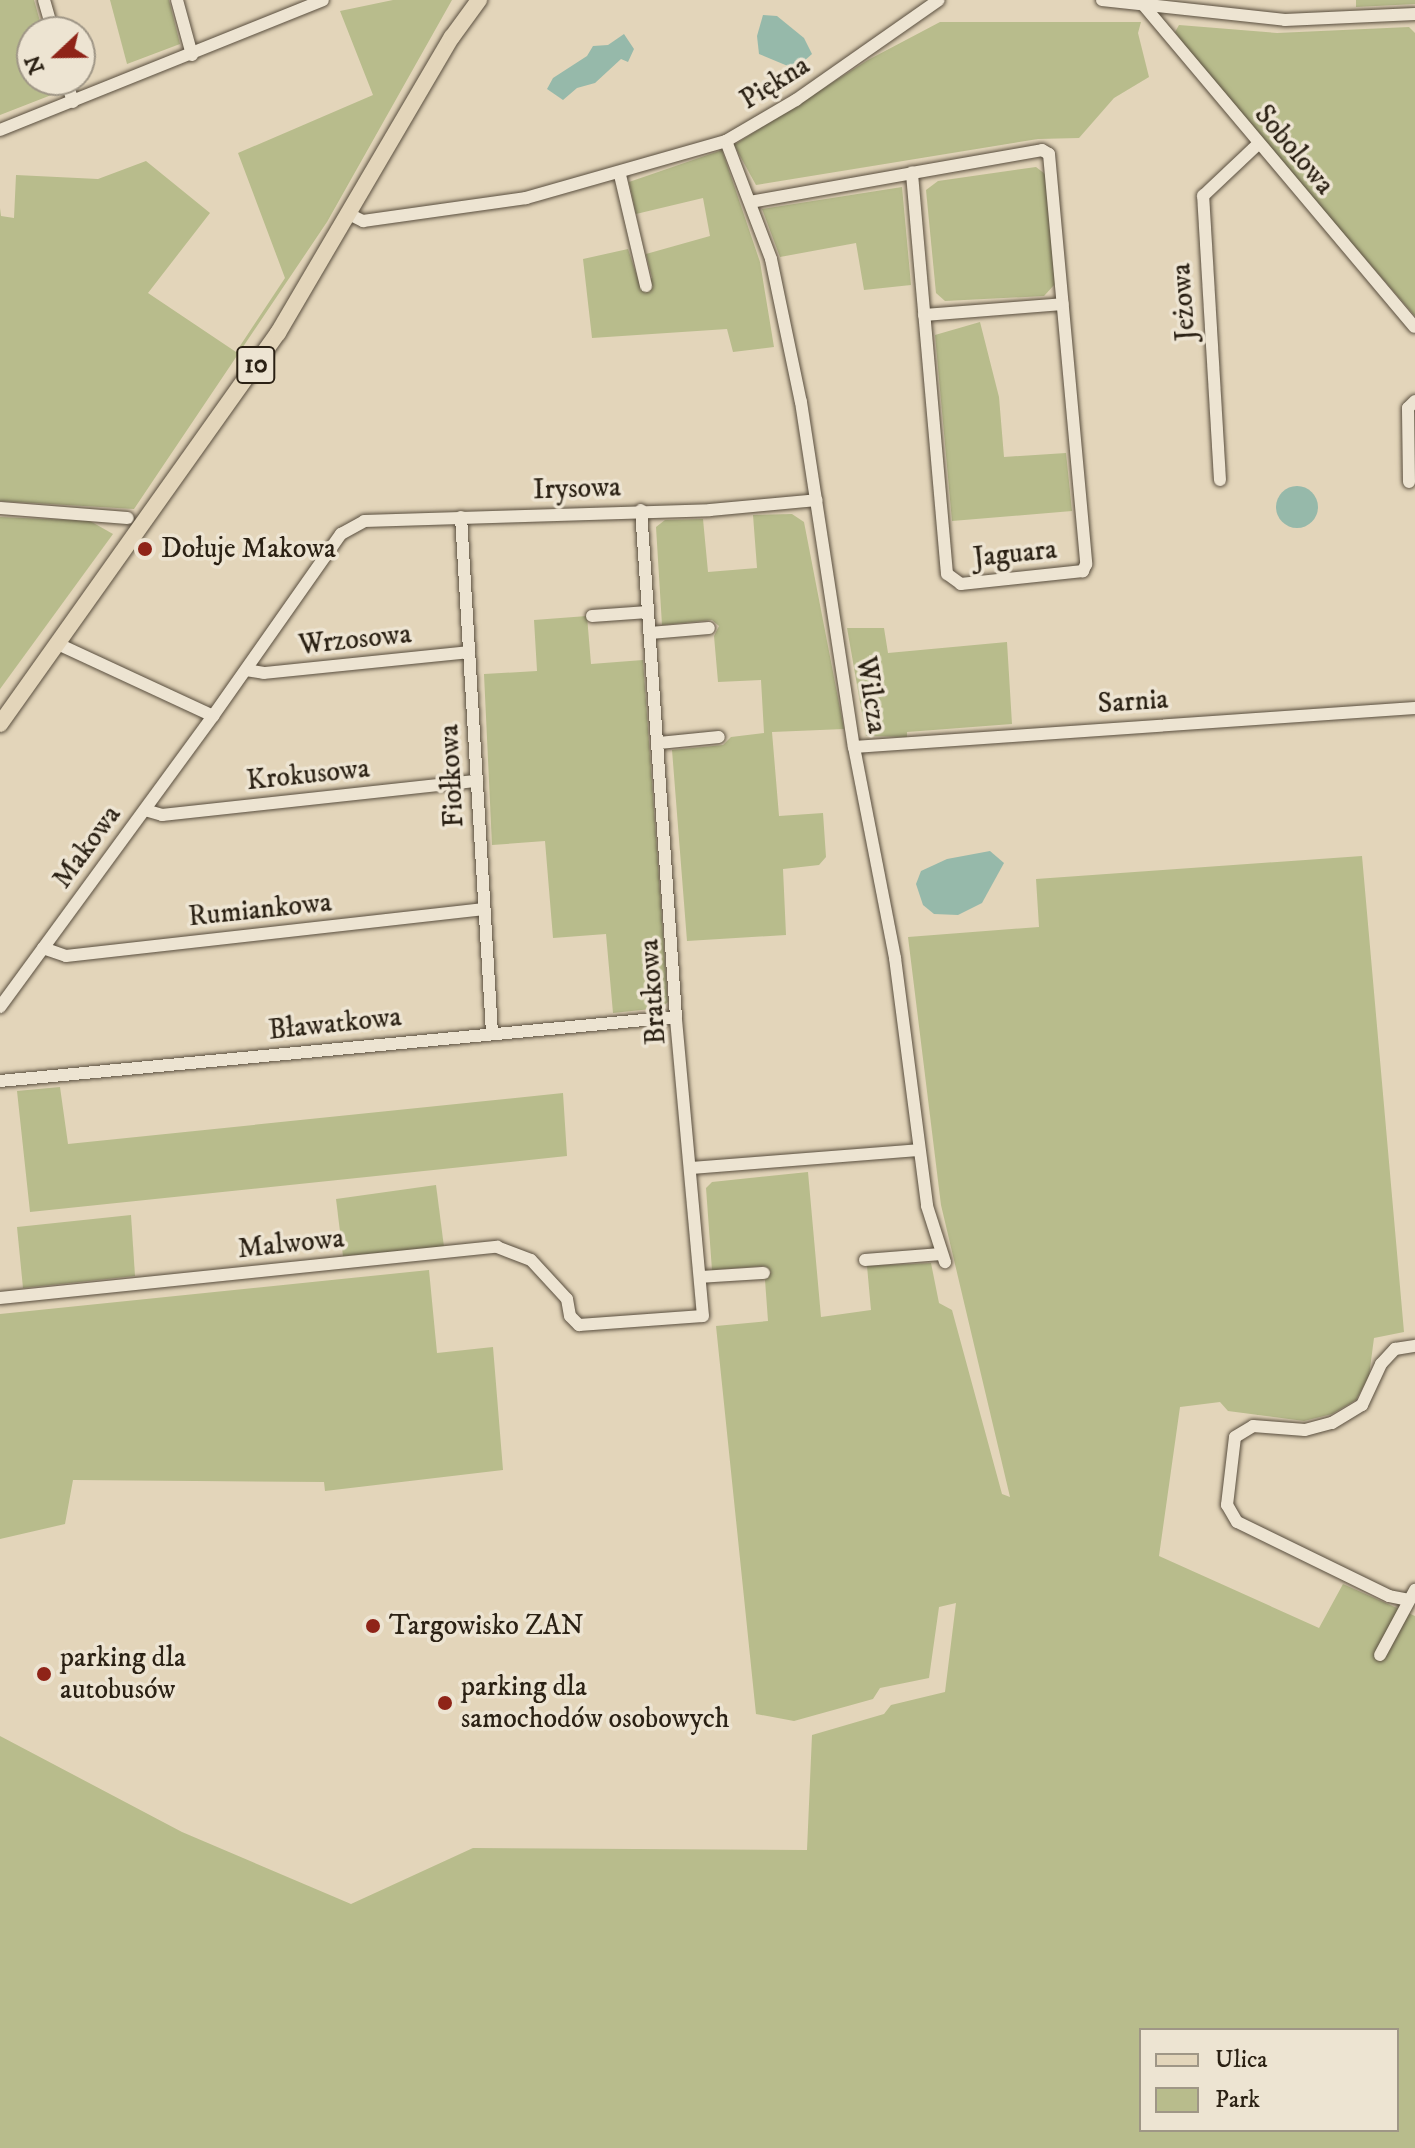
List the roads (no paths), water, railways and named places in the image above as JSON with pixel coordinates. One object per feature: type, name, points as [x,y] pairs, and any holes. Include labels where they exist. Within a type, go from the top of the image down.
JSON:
[{"type":"main road","name":"10","points":[[0,724],[253,371],[479,0]]},
{"type":"street","points":[[177,0],[192,55]]},
{"type":"street","points":[[0,130],[323,0]]},
{"type":"street","name":"Piękna","points":[[349,214],[363,221],[526,198],[620,175],[726,141],[796,100],[939,0]]},
{"type":"street","points":[[1102,0],[1140,1],[1285,20],[1415,14]]},
{"type":"street","name":"Sobolowa","points":[[1140,1],[1257,145],[1415,327]]},
{"type":"street","points":[[71,96],[73,102]]},
{"type":"street","name":"Wilcza","points":[[726,141],[771,259],[817,500],[854,747],[895,958],[918,1150],[943,1258],[865,1260]]},
{"type":"street","name":"Jeżowa","points":[[1220,480],[1203,196],[1257,145]]},
{"type":"street","name":"Jaguara","points":[[750,202],[912,173],[1042,150],[1049,154],[1086,564],[1075,572],[961,584],[947,574],[912,173]]},
{"type":"street","points":[[620,175],[646,286]]},
{"type":"street","points":[[924,315],[1063,304]]},
{"type":"street","points":[[1409,482],[1408,408],[1415,401]]},
{"type":"street","name":"Irysowa","points":[[341,534],[364,521],[817,500]]},
{"type":"street","points":[[0,508],[128,518]]},
{"type":"street","name":"Bratkowa","points":[[567,1299],[570,1316],[579,1325],[703,1316],[676,1017],[641,510]]},
{"type":"street","name":"Fiołkowa","points":[[461,517],[492,1032]]},
{"type":"street","name":"Makowa","points":[[0,1007],[213,716],[341,534]]},
{"type":"street","points":[[592,616],[648,612]]},
{"type":"street","points":[[650,633],[709,628]]},
{"type":"street","points":[[58,644],[213,716]]},
{"type":"street","name":"Wrzosowa","points":[[246,670],[264,673],[469,652]]},
{"type":"street","name":"Sarnia","points":[[854,747],[1415,708]]},
{"type":"street","points":[[659,743],[719,737]]},
{"type":"street","name":"Krokusowa","points":[[145,810],[162,815],[477,781]]},
{"type":"street","name":"Rumiankowa","points":[[43,948],[66,956],[484,909]]},
{"type":"street","name":"Bławatkowa","points":[[0,1081],[492,1032],[676,1017]]},
{"type":"street","points":[[691,1168],[918,1150]]},
{"type":"street","name":"Malwowa","points":[[0,1298],[497,1247],[531,1260],[567,1299]]},
{"type":"street","points":[[700,1277],[764,1273]]},
{"type":"street","points":[[1412,1595],[1389,1596],[1237,1522],[1227,1505],[1235,1437],[1253,1426],[1305,1430],[1332,1423],[1362,1405],[1381,1364],[1395,1349],[1415,1346]]},
{"type":"street","points":[[1380,1655],[1412,1595]]},
{"type":"place","name":"Dołuje Makowa","points":[[145,549]]},
{"type":"place","name":"Targowisko ZAN","points":[[373,1626]]},
{"type":"place","name":"parking dla autobusów","points":[[44,1674]]},
{"type":"place","name":"parking dla samochodów osobowych","points":[[445,1703]]}]
